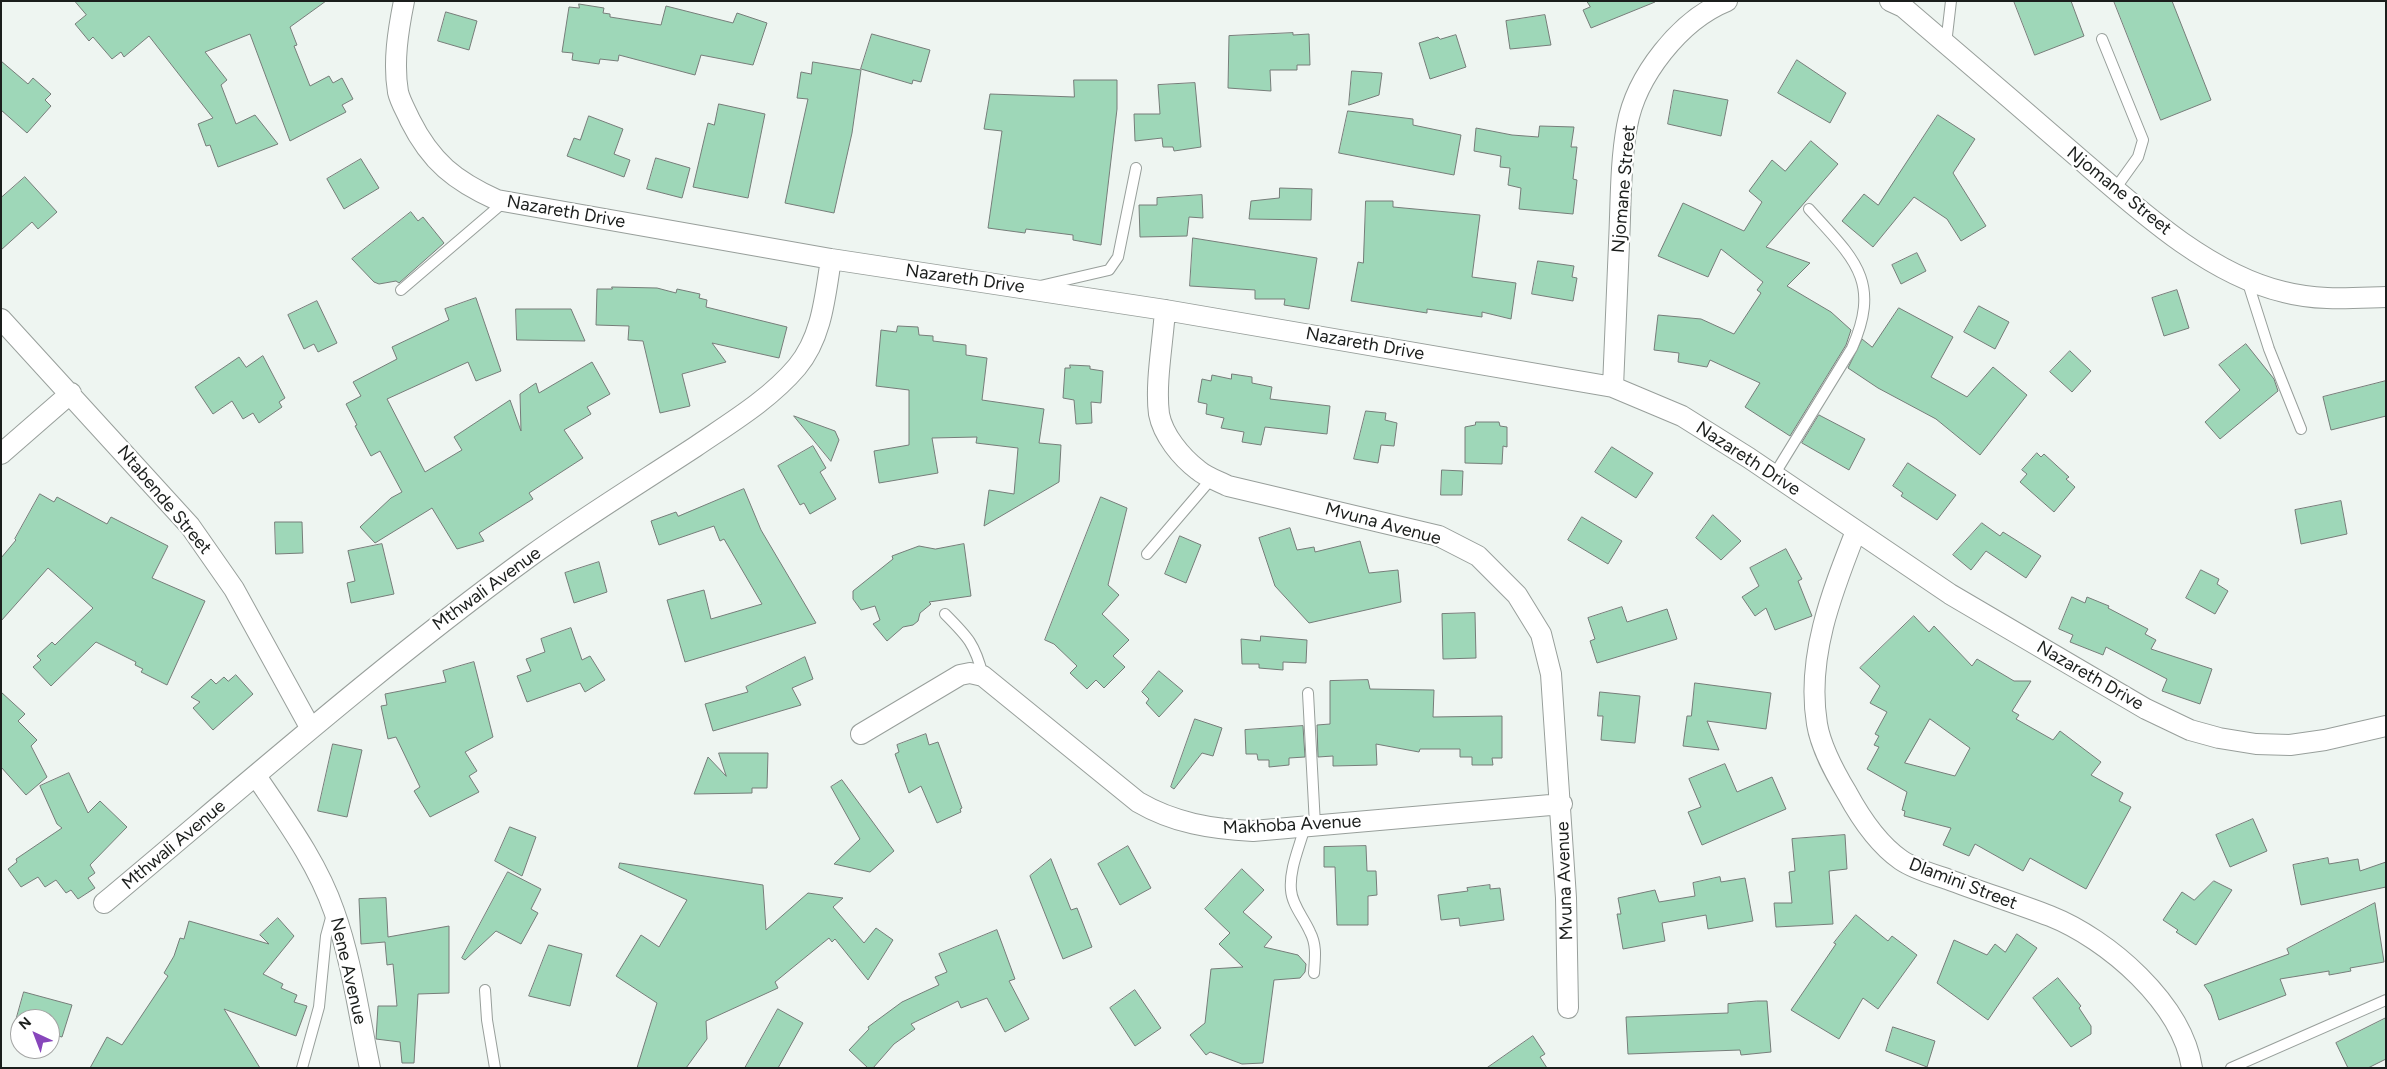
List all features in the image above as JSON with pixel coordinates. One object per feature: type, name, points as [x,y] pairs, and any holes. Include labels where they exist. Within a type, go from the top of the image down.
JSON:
[{"type":"street","name":"Nazareth Drive","points":[[404,1],[398,32],[396,64],[398,94],[434,158],[451,175],[470,188],[504,202],[831,259],[1165,310],[1612,387],[1682,416],[1774,475],[1950,594],[2146,709],[2190,730],[2219,738],[2256,744],[2290,745],[2325,740],[2386,726]]},
{"type":"street","name":"Njomane Street","points":[[1612,387],[1623,168],[1627,125],[1644,80],[1664,48],[1689,24],[1715,6],[1727,1]]},
{"type":"street","name":"Njomane Street","points":[[1890,1],[1903,7],[2158,226],[2213,261],[2247,278],[2284,292],[2328,300],[2386,297]]},
{"type":"street","name":"Mthwali Avenue","points":[[104,904],[383,668],[501,578],[743,415],[777,388],[798,366],[811,346],[820,322],[831,259]]},
{"type":"street","name":"Mvuna Avenue","points":[[1165,310],[1159,415],[1168,436],[1181,454],[1198,471],[1228,486],[1439,536],[1478,556],[1517,595],[1541,634],[1551,674],[1562,804],[1568,1008]]},
{"type":"street","name":"Ntabende Street","points":[[1,319],[190,526],[234,589],[311,728]]},
{"type":"street","points":[[1,454],[71,394]]},
{"type":"street","name":"Dlamini Street","points":[[1856,531],[1829,602],[1818,648],[1814,689],[1817,726],[1833,769],[1858,813],[1880,840],[1902,860],[1929,873],[2051,917],[2076,929],[2111,953],[2139,976],[2164,1004],[2179,1030],[2192,1068]]},
{"type":"street","points":[[861,734],[960,676],[970,673],[983,676]]},
{"type":"street","name":"Makhoba Avenue","points":[[983,676],[1117,786],[1159,814],[1216,830],[1253,831],[1562,804]]},
{"type":"street","name":"Nene Avenue","points":[[256,776],[306,852],[333,908],[346,949],[370,1068]]},
{"type":"lane","points":[[1946,44],[1951,1]]},
{"type":"lane","points":[[2102,40],[2143,140],[2138,157],[2114,189]]},
{"type":"lane","points":[[1029,288],[1109,270],[1114,265],[1118,257],[1136,168]]},
{"type":"lane","points":[[401,290],[504,202]]},
{"type":"lane","points":[[1774,475],[1852,348],[1862,326],[1866,305],[1865,286],[1846,249],[1809,209]]},
{"type":"lane","points":[[2247,278],[2269,349],[2301,429]]},
{"type":"lane","points":[[1147,554],[1212,478]]},
{"type":"lane","points":[[944,614],[972,643],[977,652],[983,676]]},
{"type":"lane","points":[[1308,693],[1310,826],[1292,873],[1291,891],[1316,950],[1314,973]]},
{"type":"lane","points":[[302,1068],[320,1007],[326,936],[333,908]]},
{"type":"lane","points":[[485,990],[487,1020],[495,1068]]},
{"type":"lane","points":[[2231,1068],[2386,1000]]},
{"type":"building","points":[[75,1],[326,1],[290,27],[297,45],[294,46],[310,86],[329,76],[333,83],[342,78],[353,99],[342,105],[346,112],[290,141],[250,34],[205,52],[227,80],[221,85],[236,124],[255,115],[278,144],[218,167],[210,145],[206,146],[198,124],[213,118],[149,36],[124,57],[121,52],[112,59],[93,37],[89,41],[75,24],[86,15]]},
{"type":"building","points":[[1587,1],[1655,2],[1591,28],[1583,10],[1590,7]]},
{"type":"building","points":[[2014,1],[2071,1],[2084,36],[2035,55]]},
{"type":"building","points":[[2114,1],[2172,1],[2211,100],[2161,120]]},
{"type":"building","points":[[579,4],[604,8],[603,13],[610,14],[610,17],[661,25],[666,6],[733,23],[737,13],[767,23],[753,65],[701,55],[695,75],[619,55],[618,61],[600,59],[599,64],[572,60],[573,53],[562,52],[569,7],[579,8]]},
{"type":"building","points":[[446,12],[477,21],[469,50],[438,41]]},
{"type":"building","points":[[1545,15],[1551,45],[1510,49],[1506,21]]},
{"type":"building","points":[[1293,33],[1293,35],[1309,34],[1310,65],[1297,65],[1297,70],[1270,70],[1271,91],[1228,88],[1229,36]]},
{"type":"building","points":[[872,34],[930,50],[921,82],[913,80],[912,84],[861,69]]},
{"type":"building","points":[[1456,35],[1466,67],[1430,79],[1419,43],[1438,37],[1440,39]]},
{"type":"building","points":[[1797,60],[1846,93],[1830,123],[1778,93]]},
{"type":"building","points":[[1,61],[28,84],[33,78],[51,94],[45,100],[51,106],[27,133],[1,110]]},
{"type":"building","points":[[813,62],[861,70],[852,133],[834,213],[785,203],[808,99],[797,98],[801,72],[811,74]]},
{"type":"building","points":[[1352,71],[1382,73],[1379,95],[1349,105]]},
{"type":"building","points":[[1074,80],[1117,80],[1117,109],[1101,245],[1073,240],[1073,235],[1026,229],[1025,233],[988,228],[1002,131],[984,129],[990,94],[1074,97]]},
{"type":"building","points":[[1195,83],[1201,147],[1174,151],[1173,147],[1163,147],[1162,138],[1135,141],[1134,114],[1160,114],[1158,85]]},
{"type":"building","points":[[1674,90],[1728,100],[1721,136],[1668,124]]},
{"type":"building","points":[[719,104],[765,114],[748,198],[693,187],[708,123],[714,125]]},
{"type":"building","points":[[1348,111],[1413,119],[1413,125],[1461,135],[1454,175],[1339,153]]},
{"type":"building","points":[[1938,115],[1975,139],[1953,173],[1986,226],[1961,241],[1947,219],[1914,197],[1873,247],[1842,221],[1864,194],[1878,205]]},
{"type":"building","points":[[589,116],[623,129],[614,154],[630,160],[624,177],[567,156],[574,138],[580,140]]},
{"type":"building","points":[[1540,126],[1574,127],[1571,147],[1577,147],[1573,179],[1577,180],[1573,214],[1519,209],[1521,188],[1508,185],[1510,168],[1500,167],[1501,156],[1474,151],[1476,128],[1512,135],[1538,137]]},
{"type":"building","points":[[1811,141],[1838,164],[1766,247],[1810,263],[1787,286],[1831,312],[1851,330],[1846,345],[1790,436],[1745,407],[1760,383],[1710,360],[1707,367],[1678,362],[1679,353],[1654,350],[1658,315],[1701,319],[1734,334],[1761,293],[1757,290],[1763,282],[1721,249],[1708,277],[1658,256],[1683,203],[1744,231],[1762,202],[1749,191],[1772,160],[1785,171]]},
{"type":"building","points":[[656,158],[690,168],[682,198],[647,189]]},
{"type":"building","points":[[361,159],[379,188],[344,209],[327,179]]},
{"type":"building","points":[[25,177],[57,212],[38,229],[32,222],[1,250],[1,198]]},
{"type":"building","points":[[1280,188],[1312,189],[1311,220],[1249,219],[1251,201],[1279,198]]},
{"type":"building","points":[[1202,195],[1203,218],[1189,217],[1187,236],[1140,237],[1139,205],[1157,205],[1157,198]]},
{"type":"building","points":[[1366,201],[1393,201],[1393,207],[1480,215],[1472,277],[1516,283],[1511,319],[1482,312],[1482,317],[1427,309],[1427,313],[1351,301],[1358,262],[1363,263]]},
{"type":"building","points":[[411,212],[418,221],[423,217],[444,243],[399,283],[396,281],[379,284],[374,282],[352,259]]},
{"type":"building","points":[[1193,238],[1317,258],[1309,309],[1284,305],[1285,299],[1255,299],[1255,290],[1190,286]]},
{"type":"building","points":[[1917,253],[1926,271],[1901,284],[1892,265]]},
{"type":"building","points":[[1538,261],[1574,266],[1572,277],[1577,278],[1573,301],[1532,294]]},
{"type":"building","points":[[612,287],[657,288],[676,293],[677,289],[700,294],[699,298],[707,300],[706,307],[787,327],[779,358],[712,343],[726,362],[682,374],[690,406],[660,413],[643,341],[628,340],[629,326],[596,325],[597,289],[612,289]]},
{"type":"building","points":[[2177,290],[2189,328],[2164,336],[2152,298]]},
{"type":"building","points":[[476,298],[501,371],[476,381],[468,362],[387,399],[425,472],[462,450],[454,437],[510,400],[521,431],[520,394],[536,383],[539,393],[592,362],[610,394],[587,407],[591,414],[564,430],[583,458],[529,493],[533,499],[479,533],[484,541],[457,549],[432,508],[375,543],[360,527],[391,498],[402,492],[380,451],[371,456],[355,426],[357,425],[346,404],[361,396],[353,382],[397,359],[392,347],[449,320],[445,309]]},
{"type":"building","points":[[317,301],[337,343],[318,352],[314,344],[304,349],[288,315]]},
{"type":"building","points":[[1979,306],[2009,322],[1995,349],[1964,332]]},
{"type":"building","points":[[1899,308],[1953,337],[1931,377],[1967,397],[1993,367],[2027,395],[1980,455],[1936,419],[1878,388],[1848,368],[1862,339],[1872,347]]},
{"type":"building","points":[[516,309],[571,309],[585,341],[517,340]]},
{"type":"building","points":[[898,326],[918,327],[919,335],[933,336],[933,341],[966,345],[966,355],[987,358],[982,400],[1044,409],[1039,443],[1061,445],[1059,482],[984,526],[989,490],[1014,494],[1018,448],[976,443],[977,437],[932,438],[938,473],[879,483],[874,451],[909,445],[909,390],[876,386],[881,330],[896,332]]},
{"type":"building","points":[[2246,344],[2274,379],[2278,391],[2220,439],[2205,422],[2240,390],[2219,365]]},
{"type":"building","points":[[2070,351],[2091,371],[2072,392],[2050,372]]},
{"type":"building","points":[[263,356],[285,398],[279,402],[282,407],[259,423],[253,413],[243,419],[232,401],[213,414],[195,387],[239,357],[246,367]]},
{"type":"building","points":[[1070,365],[1090,366],[1090,369],[1103,371],[1101,403],[1091,402],[1092,423],[1076,424],[1074,400],[1063,398],[1065,368],[1070,368]]},
{"type":"building","points":[[1232,374],[1252,377],[1252,383],[1272,387],[1270,399],[1330,406],[1327,434],[1265,427],[1261,445],[1242,442],[1244,432],[1221,428],[1224,418],[1206,414],[1207,404],[1198,402],[1202,379],[1211,381],[1212,375],[1231,379]]},
{"type":"building","points":[[2386,381],[2386,416],[2331,430],[2323,397]]},
{"type":"building","points":[[1366,411],[1386,413],[1385,420],[1397,423],[1394,446],[1381,445],[1378,463],[1354,459]]},
{"type":"building","points":[[1819,415],[1865,439],[1849,470],[1802,443]]},
{"type":"building","points":[[794,416],[835,431],[839,440],[831,461]]},
{"type":"building","points":[[1476,422],[1499,422],[1500,426],[1507,427],[1507,447],[1503,446],[1502,464],[1465,463],[1465,427],[1475,425]]},
{"type":"building","points":[[813,446],[826,468],[820,472],[836,499],[810,514],[804,503],[800,505],[778,466]]},
{"type":"building","points":[[1612,447],[1653,473],[1636,498],[1595,472]]},
{"type":"building","points":[[2037,453],[2041,457],[2044,454],[2069,477],[2066,479],[2075,487],[2054,512],[2020,482],[2027,474],[2022,470]]},
{"type":"building","points":[[1908,463],[1956,495],[1937,520],[1901,496],[1903,493],[1893,486]]},
{"type":"building","points":[[1442,470],[1463,471],[1462,495],[1441,495]]},
{"type":"building","points":[[744,489],[761,530],[816,623],[685,662],[667,600],[704,590],[711,619],[762,604],[724,539],[720,541],[714,526],[659,545],[651,521],[676,512],[678,516]]},
{"type":"building","points":[[40,494],[54,502],[57,497],[107,524],[111,517],[168,546],[152,578],[205,601],[167,685],[141,672],[143,669],[135,665],[136,662],[96,642],[51,686],[33,667],[41,660],[37,656],[52,642],[55,645],[93,608],[48,568],[1,621],[1,558],[16,540]]},
{"type":"building","points":[[1101,497],[1127,508],[1108,585],[1119,595],[1102,614],[1129,640],[1113,656],[1125,667],[1104,688],[1096,680],[1087,689],[1070,673],[1077,666],[1054,644],[1045,640]]},
{"type":"building","points":[[2341,501],[2347,534],[2301,544],[2295,510]]},
{"type":"building","points":[[1713,515],[1741,541],[1721,560],[1696,538]]},
{"type":"building","points":[[1582,517],[1622,541],[1608,564],[1568,540]]},
{"type":"building","points":[[275,522],[302,522],[303,553],[276,554]]},
{"type":"building","points":[[1982,523],[2000,536],[2003,532],[2041,556],[2026,578],[1986,551],[1971,570],[1953,555]]},
{"type":"building","points":[[1290,528],[1297,550],[1314,547],[1315,552],[1360,541],[1369,573],[1398,570],[1401,602],[1309,623],[1275,586],[1259,538]]},
{"type":"building","points":[[1180,536],[1201,545],[1186,583],[1165,574]]},
{"type":"building","points":[[382,544],[394,594],[351,603],[347,583],[355,581],[348,551]]},
{"type":"building","points":[[964,544],[971,596],[929,602],[931,604],[920,613],[918,621],[913,625],[903,627],[887,641],[873,624],[880,620],[875,606],[861,610],[853,599],[853,591],[893,559],[892,556],[919,546],[935,549]]},
{"type":"building","points":[[1786,549],[1802,579],[1798,581],[1812,616],[1775,630],[1766,608],[1755,616],[1742,597],[1759,586],[1750,568]]},
{"type":"building","points":[[599,562],[607,592],[574,603],[565,573]]},
{"type":"building","points":[[2201,570],[2219,579],[2217,584],[2228,591],[2215,614],[2186,598]]},
{"type":"building","points":[[2072,597],[2085,603],[2087,597],[2109,606],[2108,608],[2148,629],[2145,634],[2156,640],[2151,649],[2212,669],[2200,704],[2162,691],[2167,679],[2106,647],[2103,655],[2070,642],[2073,635],[2059,629]]},
{"type":"building","points":[[1622,607],[1627,622],[1667,609],[1677,639],[1597,663],[1590,641],[1595,639],[1588,618]]},
{"type":"building","points":[[1475,613],[1476,658],[1443,659],[1442,614]]},
{"type":"building","points":[[1914,616],[1929,632],[1934,626],[1972,666],[1977,659],[2014,681],[2031,681],[2012,711],[2019,715],[2016,719],[2053,740],[2060,731],[2101,762],[2091,775],[2123,793],[2119,801],[2131,807],[2086,889],[2030,858],[2023,871],[1975,844],[1969,856],[1943,845],[1951,828],[1904,816],[1905,811],[1902,810],[1907,792],[1867,769],[1879,747],[1874,745],[1879,736],[1875,734],[1887,712],[1870,703],[1880,686],[1860,668]],"holes":[[[1930,719],[1970,748],[1955,776],[1905,763]]]},
{"type":"building","points":[[571,628],[582,660],[590,656],[605,680],[585,692],[580,683],[527,702],[517,676],[531,671],[526,659],[545,652],[541,639]]},
{"type":"building","points":[[1261,636],[1307,640],[1306,663],[1283,662],[1283,670],[1259,668],[1259,664],[1242,664],[1241,639],[1260,641]]},
{"type":"building","points":[[805,657],[813,679],[792,688],[801,705],[713,731],[705,704],[748,692],[746,687]]},
{"type":"building","points":[[474,662],[493,737],[465,752],[477,771],[469,776],[479,792],[430,817],[414,791],[420,787],[396,737],[388,739],[381,706],[387,705],[385,694],[446,682],[443,671]]},
{"type":"building","points":[[1159,671],[1183,691],[1159,717],[1146,703],[1149,699],[1142,692]]},
{"type":"building","points":[[236,675],[253,694],[213,730],[193,708],[200,702],[191,697],[211,679],[216,684],[224,677],[228,681]]},
{"type":"building","points":[[1368,680],[1370,689],[1434,690],[1433,717],[1502,716],[1502,758],[1492,758],[1493,765],[1472,765],[1472,757],[1460,757],[1460,749],[1420,749],[1419,752],[1376,744],[1377,765],[1333,766],[1333,756],[1318,757],[1317,725],[1330,724],[1330,681]]},
{"type":"building","points":[[1695,683],[1771,693],[1766,729],[1707,721],[1719,750],[1683,746],[1687,716],[1691,716]]},
{"type":"building","points":[[1,692],[25,714],[18,721],[37,740],[31,746],[47,777],[26,795],[1,767]]},
{"type":"building","points":[[1600,692],[1640,696],[1635,743],[1601,740],[1603,716],[1598,716]]},
{"type":"building","points":[[1195,719],[1222,728],[1213,756],[1202,753],[1174,789],[1171,787]]},
{"type":"building","points":[[1303,726],[1305,757],[1289,758],[1289,765],[1269,767],[1269,760],[1258,760],[1257,754],[1246,754],[1245,730]]},
{"type":"building","points":[[926,734],[929,745],[938,742],[962,808],[960,809],[961,812],[937,823],[921,786],[909,793],[895,754],[899,752],[897,745]]},
{"type":"building","points":[[333,744],[362,750],[347,817],[318,811]]},
{"type":"building","points":[[719,753],[768,753],[767,788],[752,788],[752,793],[694,794],[708,757],[726,776]]},
{"type":"building","points":[[1725,764],[1737,792],[1772,777],[1786,809],[1702,845],[1688,812],[1701,807],[1689,779]]},
{"type":"building","points":[[69,773],[88,813],[100,801],[127,827],[90,865],[95,873],[88,878],[95,888],[78,899],[71,890],[66,893],[56,880],[45,887],[38,877],[21,887],[8,869],[17,862],[16,859],[62,828],[57,824],[40,786]]},
{"type":"building","points":[[842,780],[894,851],[870,872],[834,864],[860,839],[831,787]]},
{"type":"building","points":[[2253,819],[2267,851],[2230,867],[2216,835]]},
{"type":"building","points":[[510,827],[536,837],[522,876],[495,861]]},
{"type":"building","points":[[1845,835],[1847,869],[1829,871],[1833,924],[1776,927],[1774,903],[1792,903],[1789,872],[1795,871],[1792,839]]},
{"type":"building","points":[[1128,846],[1151,888],[1120,905],[1098,864]]},
{"type":"building","points":[[1366,846],[1367,871],[1376,871],[1377,895],[1368,896],[1368,925],[1337,925],[1335,867],[1324,867],[1324,847]]},
{"type":"building","points":[[2328,858],[2329,864],[2358,859],[2360,871],[2386,862],[2386,887],[2301,905],[2293,865]]},
{"type":"building","points":[[1051,859],[1071,910],[1077,908],[1092,947],[1063,959],[1030,876]]},
{"type":"building","points":[[620,863],[763,885],[766,930],[808,893],[843,898],[833,907],[864,943],[876,928],[893,940],[868,980],[835,939],[832,942],[829,938],[775,982],[778,988],[706,1021],[707,1039],[686,1068],[637,1068],[657,1003],[616,976],[641,935],[659,947],[687,900],[619,868]]},
{"type":"building","points":[[1242,869],[1264,890],[1243,912],[1272,937],[1264,947],[1298,955],[1306,964],[1305,972],[1300,978],[1274,980],[1263,1063],[1242,1064],[1210,1052],[1206,1055],[1190,1035],[1205,1023],[1211,969],[1243,967],[1219,944],[1230,933],[1205,909]]},
{"type":"building","points":[[508,872],[541,889],[531,909],[538,913],[521,944],[496,931],[465,960],[462,958]]},
{"type":"building","points":[[1720,877],[1721,882],[1745,878],[1753,921],[1708,929],[1706,915],[1662,923],[1665,941],[1623,949],[1617,914],[1621,914],[1618,898],[1655,890],[1659,902],[1695,896],[1693,883]]},
{"type":"building","points":[[2214,881],[2232,890],[2196,945],[2176,932],[2178,930],[2163,920],[2182,892],[2194,900]]},
{"type":"building","points":[[1490,885],[1490,889],[1500,888],[1504,920],[1460,926],[1459,918],[1441,920],[1438,895],[1468,891],[1467,888]]},
{"type":"building","points":[[386,898],[388,937],[449,926],[449,993],[418,994],[414,1063],[402,1063],[400,1042],[376,1039],[378,1006],[397,1006],[393,964],[387,965],[385,942],[361,944],[359,899]]},
{"type":"building","points":[[2375,903],[2384,962],[2350,968],[2351,971],[2329,975],[2329,971],[2280,979],[2286,995],[2219,1020],[2211,995],[2204,985],[2289,954],[2287,949]]},
{"type":"building","points":[[1856,915],[1888,941],[1892,936],[1917,955],[1878,1009],[1863,998],[1839,1039],[1791,1010],[1836,944],[1834,943]]},
{"type":"building","points":[[278,918],[294,936],[263,974],[283,984],[281,988],[297,995],[294,1002],[307,1006],[296,1036],[224,1009],[260,1068],[90,1068],[107,1037],[122,1045],[168,976],[164,973],[174,956],[180,938],[184,939],[189,921],[269,944],[260,935]]},
{"type":"building","points":[[997,930],[1015,979],[1009,981],[1029,1019],[1005,1032],[987,998],[961,1008],[958,1001],[911,1024],[915,1029],[894,1044],[873,1068],[868,1068],[849,1050],[869,1029],[868,1027],[902,1002],[939,985],[935,977],[947,972],[939,954]]},
{"type":"building","points":[[2017,934],[2037,948],[1988,1020],[1937,983],[1954,940],[1987,955],[1995,944],[2005,952]]},
{"type":"building","points":[[549,945],[582,954],[570,1006],[529,996]]},
{"type":"building","points":[[2058,978],[2081,1006],[2079,1008],[2091,1026],[2091,1034],[2071,1047],[2033,998]]},
{"type":"building","points":[[1135,990],[1161,1028],[1135,1046],[1110,1008]]},
{"type":"building","points":[[24,992],[72,1005],[62,1037],[60,1036],[60,1009],[19,1009]]},
{"type":"building","points":[[1767,1001],[1771,1052],[1741,1055],[1740,1050],[1628,1054],[1626,1017],[1728,1013],[1728,1004]]},
{"type":"building","points":[[778,1009],[803,1023],[778,1068],[745,1068]]},
{"type":"building","points":[[2386,1018],[2386,1059],[2368,1068],[2348,1068],[2336,1043]]},
{"type":"building","points":[[1893,1027],[1935,1041],[1927,1067],[1886,1051]]},
{"type":"building","points":[[1533,1036],[1545,1054],[1540,1057],[1547,1068],[1487,1068]]}]
